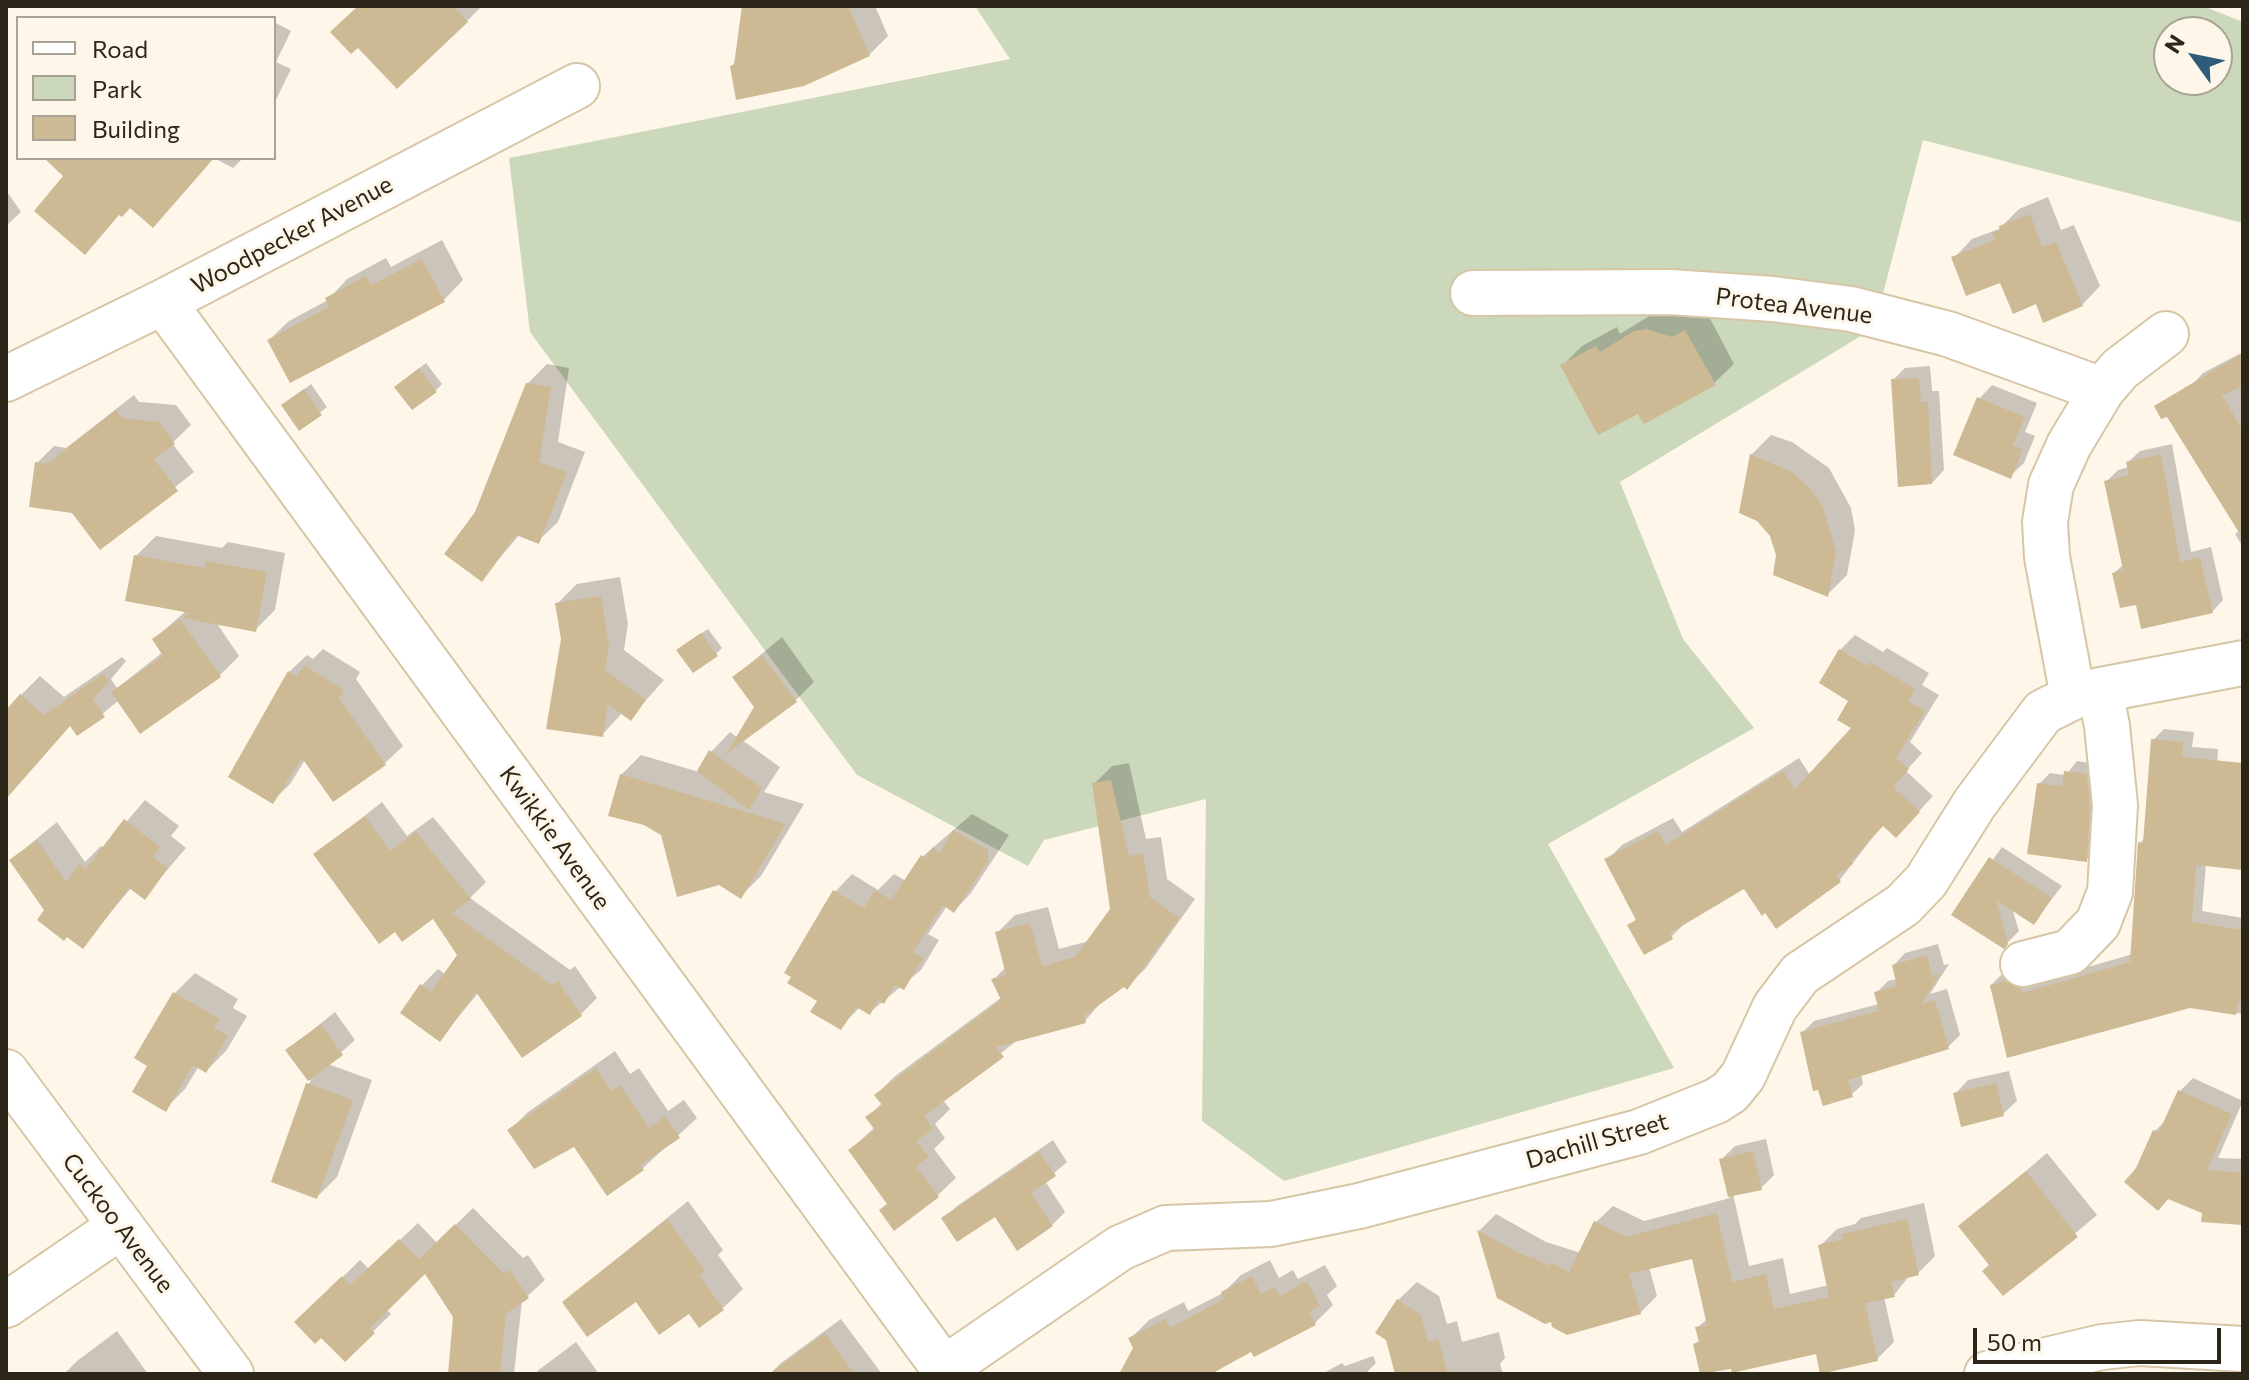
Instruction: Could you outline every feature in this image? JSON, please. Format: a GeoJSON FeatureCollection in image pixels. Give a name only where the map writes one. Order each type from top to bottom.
{"type":"FeatureCollection","features":[{"type":"Feature","properties":{"kind":"street","name":"Woodpecker Avenue"},"geometry":{"type":"LineString","coordinates":[[6,379],[163,302],[577,86]]}},
{"type":"Feature","properties":{"kind":"street","name":"Protea Avenue"},"geometry":{"type":"LineString","coordinates":[[1473,293],[1670,292],[1773,299],[1851,309],[1948,334],[2102,390]]}},
{"type":"Feature","properties":{"kind":"street","name":"Kwikkie Avenue"},"geometry":{"type":"LineString","coordinates":[[163,302],[946,1372]]}},
{"type":"Feature","properties":{"kind":"street"},"geometry":{"type":"LineString","coordinates":[[2023,964],[2070,952],[2098,923],[2110,892],[2115,805],[2047,557],[2045,522],[2051,485],[2069,445],[2102,390],[2120,369],[2166,334]]}},
{"type":"Feature","properties":{"kind":"street","name":"Dachill Street"},"geometry":{"type":"LineString","coordinates":[[946,1372],[1120,1248],[1166,1228],[1271,1224],[1359,1206],[1639,1132],[1716,1101],[1730,1092],[1743,1076],[1775,1007],[1800,974],[1903,905],[1926,881],[2020,740],[2043,712],[2086,694],[2243,663]]}},
{"type":"Feature","properties":{"kind":"street","name":"Cuckoo Avenue"},"geometry":{"type":"LineString","coordinates":[[6,1072],[231,1374]]}},
{"type":"Feature","properties":{"kind":"street"},"geometry":{"type":"LineString","coordinates":[[6,1305],[121,1226]]}},
{"type":"Feature","properties":{"kind":"street"},"geometry":{"type":"LineString","coordinates":[[1987,1374],[2102,1347],[2140,1343],[2243,1349]]}},
{"type":"Feature","properties":{"kind":"green space"},"geometry":{"type":"Polygon","coordinates":[[[975,6],[2203,6],[2228,16],[2153,16],[2153,96],[2233,96],[2233,18],[2243,22],[2243,223],[1923,140],[1874,328],[1620,482],[1683,639],[1754,728],[1548,844],[1674,1068],[1284,1181],[1202,1121],[1206,799],[1044,840],[1028,866],[857,775],[530,332],[509,158],[1010,59],[975,6]]]}},
{"type":"Feature","properties":{"kind":"building"},"geometry":{"type":"Polygon","coordinates":[[[358,6],[453,6],[468,22],[397,89],[358,48],[351,54],[330,32],[358,6]]]}},
{"type":"Feature","properties":{"kind":"building"},"geometry":{"type":"Polygon","coordinates":[[[742,6],[848,6],[870,56],[804,86],[736,100],[730,66],[734,65],[742,6]]]}},
{"type":"Feature","properties":{"kind":"building"},"geometry":{"type":"Polygon","coordinates":[[[46,160],[212,160],[153,228],[130,208],[122,217],[119,215],[85,255],[34,211],[63,176],[46,160]]]}},
{"type":"Feature","properties":{"kind":"building"},"geometry":{"type":"Polygon","coordinates":[[[2030,214],[2042,247],[2056,242],[2083,306],[2043,323],[2036,304],[2013,314],[2000,283],[1966,296],[1951,257],[1995,240],[1992,233],[2000,230],[1999,226],[2030,214]]]}},
{"type":"Feature","properties":{"kind":"building"},"geometry":{"type":"Polygon","coordinates":[[[422,259],[445,302],[290,383],[267,340],[329,307],[325,298],[366,276],[371,285],[422,259]]]}},
{"type":"Feature","properties":{"kind":"building"},"geometry":{"type":"Polygon","coordinates":[[[1647,329],[1672,337],[1685,330],[1716,385],[1644,424],[1638,414],[1598,435],[1560,365],[1596,346],[1600,352],[1634,331],[1647,329]]]}},
{"type":"Feature","properties":{"kind":"building"},"geometry":{"type":"Polygon","coordinates":[[[2243,353],[2243,386],[2222,395],[2243,431],[2243,539],[2167,417],[2161,419],[2154,406],[2243,353]]]}},
{"type":"Feature","properties":{"kind":"building"},"geometry":{"type":"Polygon","coordinates":[[[419,368],[437,392],[412,410],[394,387],[419,368]]]}},
{"type":"Feature","properties":{"kind":"building"},"geometry":{"type":"Polygon","coordinates":[[[1919,378],[1921,402],[1928,402],[1932,484],[1898,487],[1891,379],[1919,378]]]}},
{"type":"Feature","properties":{"kind":"building"},"geometry":{"type":"Polygon","coordinates":[[[526,383],[551,387],[539,462],[567,472],[539,544],[516,535],[482,582],[444,554],[475,512],[526,383]]]}},
{"type":"Feature","properties":{"kind":"building"},"geometry":{"type":"Polygon","coordinates":[[[304,389],[322,415],[299,431],[281,405],[304,389]]]}},
{"type":"Feature","properties":{"kind":"building"},"geometry":{"type":"Polygon","coordinates":[[[1977,397],[2025,417],[2013,445],[2023,449],[2011,479],[1953,455],[1977,397]]]}},
{"type":"Feature","properties":{"kind":"building"},"geometry":{"type":"Polygon","coordinates":[[[116,410],[122,418],[159,422],[175,444],[154,459],[178,491],[100,550],[72,513],[29,507],[35,462],[47,464],[116,410]]]}},
{"type":"Feature","properties":{"kind":"building"},"geometry":{"type":"Polygon","coordinates":[[[1750,454],[1792,472],[1810,488],[1823,507],[1836,552],[1828,597],[1773,575],[1776,555],[1770,536],[1757,521],[1739,513],[1750,454]]]}},
{"type":"Feature","properties":{"kind":"building"},"geometry":{"type":"Polygon","coordinates":[[[2161,454],[2180,562],[2200,557],[2213,613],[2141,629],[2136,605],[2120,608],[2112,573],[2123,570],[2104,481],[2129,475],[2126,462],[2161,454]]]}},
{"type":"Feature","properties":{"kind":"building"},"geometry":{"type":"Polygon","coordinates":[[[134,555],[205,568],[206,561],[267,572],[256,632],[182,618],[190,613],[125,601],[134,555]]]}},
{"type":"Feature","properties":{"kind":"building"},"geometry":{"type":"Polygon","coordinates":[[[601,596],[609,645],[605,670],[646,700],[631,721],[608,704],[603,737],[546,729],[561,639],[555,603],[601,596]]]}},
{"type":"Feature","properties":{"kind":"building"},"geometry":{"type":"Polygon","coordinates":[[[180,619],[221,677],[140,734],[111,692],[163,656],[152,639],[180,619]]]}},
{"type":"Feature","properties":{"kind":"building"},"geometry":{"type":"Polygon","coordinates":[[[701,633],[718,656],[693,673],[676,650],[701,633]]]}},
{"type":"Feature","properties":{"kind":"building"},"geometry":{"type":"Polygon","coordinates":[[[1839,649],[1868,666],[1870,662],[1915,689],[1908,701],[1925,711],[1896,758],[1909,769],[1893,787],[1920,812],[1896,838],[1883,826],[1851,861],[1853,864],[1836,875],[1841,882],[1776,929],[1765,913],[1762,916],[1744,889],[1670,933],[1673,939],[1644,955],[1627,925],[1636,920],[1604,859],[1658,831],[1666,845],[1783,771],[1795,789],[1851,728],[1837,720],[1848,701],[1819,683],[1839,649]]]}},
{"type":"Feature","properties":{"kind":"building"},"geometry":{"type":"Polygon","coordinates":[[[762,655],[797,702],[726,754],[754,707],[732,677],[762,655]]]}},
{"type":"Feature","properties":{"kind":"building"},"geometry":{"type":"Polygon","coordinates":[[[304,665],[344,690],[339,698],[386,765],[333,802],[302,758],[273,804],[228,777],[288,671],[297,677],[304,665]]]}},
{"type":"Feature","properties":{"kind":"building"},"geometry":{"type":"Polygon","coordinates":[[[103,674],[109,681],[93,699],[105,717],[77,736],[70,726],[6,799],[6,710],[20,694],[44,715],[103,674]]]}},
{"type":"Feature","properties":{"kind":"building"},"geometry":{"type":"Polygon","coordinates":[[[2151,739],[2183,742],[2182,757],[2243,763],[2243,870],[2196,865],[2192,922],[2243,930],[2243,1002],[2238,1002],[2236,1015],[2190,1008],[2007,1058],[1990,985],[2005,981],[2020,988],[2022,993],[2130,962],[2138,842],[2143,843],[2151,739]]]}},
{"type":"Feature","properties":{"kind":"building"},"geometry":{"type":"Polygon","coordinates":[[[709,750],[762,788],[749,810],[697,771],[709,750]]]}},
{"type":"Feature","properties":{"kind":"building"},"geometry":{"type":"Polygon","coordinates":[[[2064,771],[2087,774],[2090,806],[2087,862],[2027,854],[2037,783],[2062,786],[2064,771]]]}},
{"type":"Feature","properties":{"kind":"building"},"geometry":{"type":"Polygon","coordinates":[[[620,774],[786,824],[741,899],[719,885],[677,897],[661,835],[644,825],[608,816],[620,774]]]}},
{"type":"Feature","properties":{"kind":"building"},"geometry":{"type":"Polygon","coordinates":[[[1111,780],[1129,856],[1143,853],[1150,897],[1179,918],[1127,990],[1124,987],[1084,1016],[1086,1023],[996,1047],[1004,1057],[924,1116],[933,1129],[916,1141],[929,1157],[916,1166],[939,1197],[894,1231],[879,1210],[887,1204],[848,1150],[875,1130],[865,1117],[882,1105],[874,1095],[1001,1000],[991,979],[1006,975],[995,932],[1030,923],[1042,966],[1075,957],[1110,909],[1092,783],[1111,780]]]}},
{"type":"Feature","properties":{"kind":"building"},"geometry":{"type":"Polygon","coordinates":[[[365,816],[390,851],[416,832],[471,899],[452,913],[552,985],[558,981],[582,1016],[522,1058],[476,992],[440,1042],[400,1013],[420,984],[431,992],[457,955],[433,919],[402,942],[395,932],[379,944],[313,854],[365,816]]]}},
{"type":"Feature","properties":{"kind":"building"},"geometry":{"type":"Polygon","coordinates":[[[124,819],[160,847],[153,857],[168,868],[145,900],[129,888],[83,949],[67,937],[64,941],[37,920],[44,910],[9,860],[37,840],[66,882],[79,864],[86,869],[124,819]]]}},
{"type":"Feature","properties":{"kind":"building"},"geometry":{"type":"Polygon","coordinates":[[[953,830],[988,850],[988,861],[954,913],[943,905],[913,952],[923,958],[904,990],[895,985],[884,1004],[878,1000],[870,1015],[856,1007],[841,1030],[810,1012],[817,1001],[787,983],[791,977],[784,973],[833,890],[864,908],[875,890],[891,900],[921,855],[926,858],[933,847],[940,853],[953,830]]]}},
{"type":"Feature","properties":{"kind":"building"},"geometry":{"type":"Polygon","coordinates":[[[1989,857],[2052,898],[2034,925],[1996,900],[2008,944],[2004,949],[1951,915],[1989,857]]]}},
{"type":"Feature","properties":{"kind":"building"},"geometry":{"type":"Polygon","coordinates":[[[1927,955],[1932,976],[1941,973],[1921,1004],[1935,1000],[1949,1049],[1848,1080],[1853,1097],[1823,1106],[1818,1090],[1813,1091],[1800,1032],[1879,1011],[1874,992],[1897,986],[1892,965],[1927,955]]]}},
{"type":"Feature","properties":{"kind":"building"},"geometry":{"type":"Polygon","coordinates":[[[173,992],[220,1019],[214,1028],[228,1036],[206,1073],[193,1065],[166,1112],[132,1092],[147,1066],[134,1058],[173,992]]]}},
{"type":"Feature","properties":{"kind":"building"},"geometry":{"type":"Polygon","coordinates":[[[321,1024],[343,1055],[308,1081],[285,1050],[321,1024]]]}},
{"type":"Feature","properties":{"kind":"building"},"geometry":{"type":"Polygon","coordinates":[[[596,1068],[611,1091],[620,1085],[649,1128],[665,1116],[680,1138],[640,1165],[644,1170],[607,1196],[574,1147],[534,1169],[507,1130],[596,1068]]]}},
{"type":"Feature","properties":{"kind":"building"},"geometry":{"type":"Polygon","coordinates":[[[306,1083],[353,1100],[317,1199],[271,1182],[306,1083]]]}},
{"type":"Feature","properties":{"kind":"building"},"geometry":{"type":"Polygon","coordinates":[[[1996,1083],[2004,1116],[1961,1127],[1953,1093],[1996,1083]]]}},
{"type":"Feature","properties":{"kind":"building"},"geometry":{"type":"Polygon","coordinates":[[[2178,1090],[2232,1114],[2207,1170],[2243,1173],[2243,1225],[2201,1222],[2202,1213],[2168,1199],[2158,1211],[2124,1182],[2136,1168],[2153,1130],[2159,1132],[2178,1090]]]}},
{"type":"Feature","properties":{"kind":"building"},"geometry":{"type":"Polygon","coordinates":[[[1753,1151],[1762,1190],[1728,1197],[1719,1159],[1753,1151]]]}},
{"type":"Feature","properties":{"kind":"building"},"geometry":{"type":"Polygon","coordinates":[[[1039,1152],[1056,1176],[1031,1193],[1053,1226],[1017,1251],[995,1217],[957,1242],[941,1218],[1039,1152]]]}},
{"type":"Feature","properties":{"kind":"building"},"geometry":{"type":"Polygon","coordinates":[[[2026,1171],[2078,1237],[2003,1296],[1982,1271],[1989,1265],[1958,1226],[2026,1171]]]}},
{"type":"Feature","properties":{"kind":"building"},"geometry":{"type":"Polygon","coordinates":[[[1717,1213],[1732,1282],[1766,1274],[1774,1309],[1829,1297],[1818,1245],[1843,1239],[1842,1234],[1907,1219],[1919,1275],[1891,1282],[1895,1297],[1865,1303],[1878,1361],[1820,1374],[1816,1354],[1732,1373],[1731,1369],[1700,1374],[1693,1344],[1699,1342],[1695,1327],[1707,1325],[1692,1259],[1629,1274],[1641,1314],[1567,1335],[1552,1327],[1551,1322],[1545,1324],[1497,1298],[1477,1230],[1529,1258],[1549,1266],[1550,1262],[1569,1272],[1594,1221],[1626,1237],[1717,1213]]]}},
{"type":"Feature","properties":{"kind":"building"},"geometry":{"type":"Polygon","coordinates":[[[667,1219],[705,1271],[699,1275],[724,1310],[699,1328],[689,1314],[659,1335],[636,1302],[587,1337],[562,1302],[667,1219]]]}},
{"type":"Feature","properties":{"kind":"building"},"geometry":{"type":"Polygon","coordinates":[[[455,1224],[504,1274],[510,1270],[529,1298],[506,1314],[500,1374],[448,1374],[453,1317],[425,1274],[370,1328],[375,1333],[345,1362],[321,1338],[315,1344],[294,1322],[342,1276],[350,1285],[399,1239],[419,1259],[455,1224]]]}},
{"type":"Feature","properties":{"kind":"building"},"geometry":{"type":"Polygon","coordinates":[[[1252,1276],[1261,1294],[1275,1287],[1280,1296],[1307,1281],[1320,1306],[1309,1312],[1316,1325],[1254,1357],[1251,1352],[1211,1374],[1119,1374],[1133,1348],[1128,1338],[1166,1319],[1170,1328],[1224,1299],[1221,1292],[1252,1276]]]}},
{"type":"Feature","properties":{"kind":"building"},"geometry":{"type":"Polygon","coordinates":[[[1397,1299],[1421,1315],[1428,1342],[1438,1339],[1448,1374],[1395,1374],[1386,1340],[1375,1333],[1397,1299]]]}},
{"type":"Feature","properties":{"kind":"building"},"geometry":{"type":"Polygon","coordinates":[[[825,1333],[854,1374],[769,1374],[825,1333]]]}}]}
